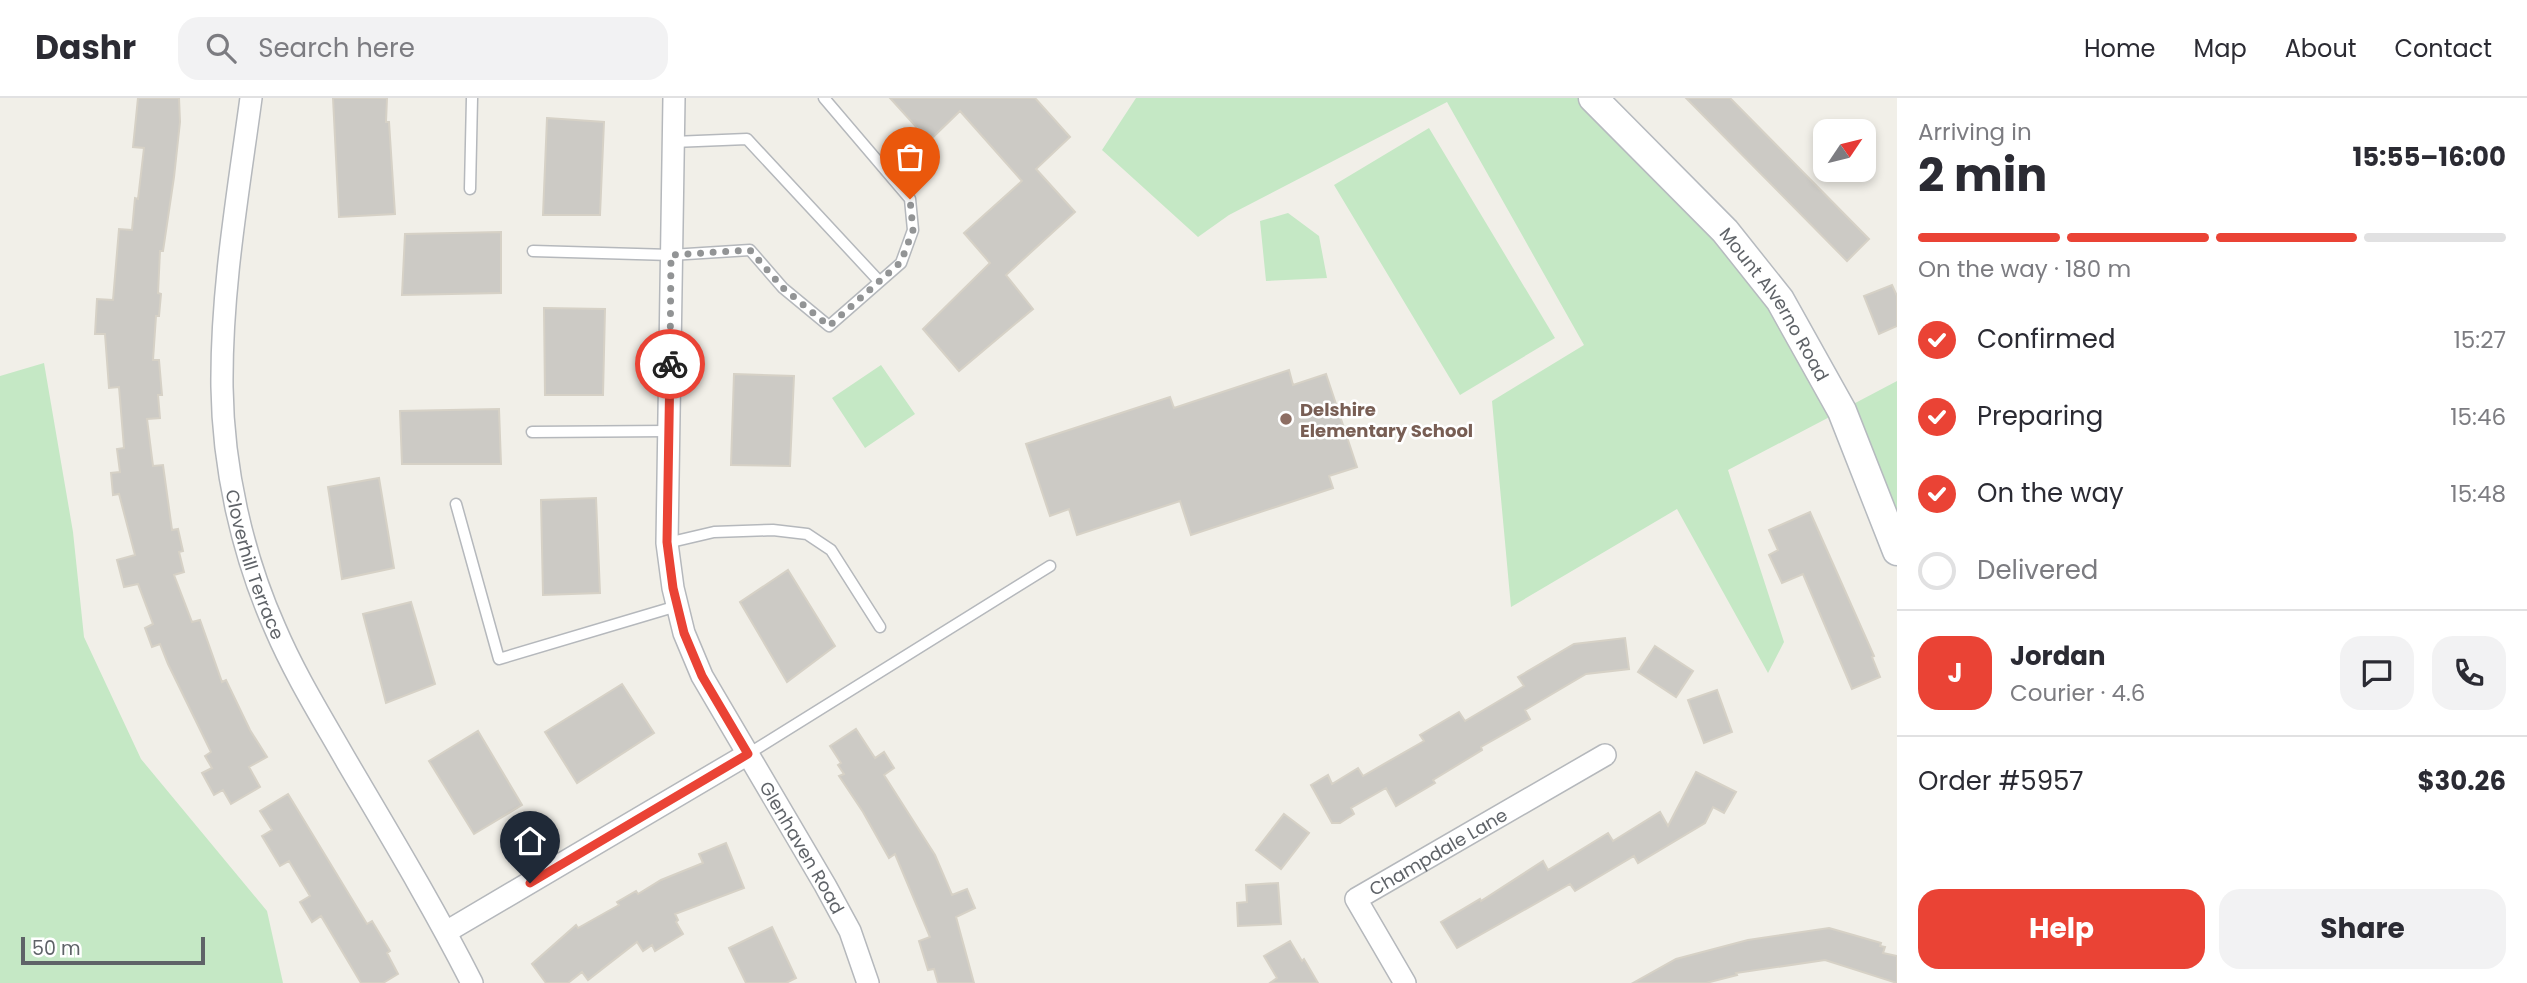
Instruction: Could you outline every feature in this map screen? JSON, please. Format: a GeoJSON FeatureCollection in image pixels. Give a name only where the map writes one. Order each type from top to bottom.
{"type":"FeatureCollection","features":[{"type":"Feature","properties":{"kind":"street","name":"Cloverhill Terrace"},"geometry":{"type":"LineString","coordinates":[[251,98],[223,319],[222,389],[226,447],[236,504],[250,560],[274,626],[299,678],[446,932],[472,983]]}},
{"type":"Feature","properties":{"kind":"street","name":"Glenhaven Road"},"geometry":{"type":"LineString","coordinates":[[674,98],[667,542],[673,588],[684,633],[702,676],[850,931],[868,983]]}},
{"type":"Feature","properties":{"kind":"street","name":"Mount Alverno Road"},"geometry":{"type":"LineString","coordinates":[[1593,98],[1724,231],[1780,300],[1842,411],[1897,551]]}},
{"type":"Feature","properties":{"kind":"street"},"geometry":{"type":"LineString","coordinates":[[446,932],[748,754]]}},
{"type":"Feature","properties":{"kind":"street","name":"Champdale Lane"},"geometry":{"type":"LineString","coordinates":[[1405,983],[1356,900],[1605,755]]}},
{"type":"Feature","properties":{"kind":"lane"},"geometry":{"type":"LineString","coordinates":[[470,189],[472,98]]}},
{"type":"Feature","properties":{"kind":"lane"},"geometry":{"type":"LineString","coordinates":[[533,251],[671,255],[750,250],[783,288],[829,326],[901,262],[913,230],[910,199],[824,98]]}},
{"type":"Feature","properties":{"kind":"lane"},"geometry":{"type":"LineString","coordinates":[[673,142],[747,139],[879,281]]}},
{"type":"Feature","properties":{"kind":"lane"},"geometry":{"type":"LineString","coordinates":[[532,432],[669,431]]}},
{"type":"Feature","properties":{"kind":"lane"},"geometry":{"type":"LineString","coordinates":[[456,504],[499,659],[677,606]]}},
{"type":"Feature","properties":{"kind":"lane"},"geometry":{"type":"LineString","coordinates":[[667,542],[715,532],[772,530],[807,534],[831,550],[880,626]]}},
{"type":"Feature","properties":{"kind":"lane"},"geometry":{"type":"LineString","coordinates":[[748,754],[1050,566]]}},
{"type":"Feature","properties":{"kind":"green space"},"geometry":{"type":"Polygon","coordinates":[[[1136,98],[1593,98],[1725,231],[1842,410],[1897,381],[1897,551],[1841,411],[1728,470],[1784,642],[1768,673],[1677,509],[1511,607],[1492,401],[1584,345],[1447,102],[1229,215],[1198,237],[1102,150],[1136,98]]]}},
{"type":"Feature","properties":{"kind":"green space"},"geometry":{"type":"Polygon","coordinates":[[[1429,128],[1555,338],[1460,395],[1334,185],[1429,128]]]}},
{"type":"Feature","properties":{"kind":"green space"},"geometry":{"type":"Polygon","coordinates":[[[1288,213],[1319,236],[1327,278],[1266,281],[1260,221],[1288,213]]]}},
{"type":"Feature","properties":{"kind":"green space"},"geometry":{"type":"Polygon","coordinates":[[[44,363],[73,532],[84,637],[141,759],[267,911],[283,983],[0,983],[0,376],[44,363]]]}},
{"type":"Feature","properties":{"kind":"green space"},"geometry":{"type":"Polygon","coordinates":[[[881,365],[915,414],[865,448],[832,398],[881,365]]]}},
{"type":"Feature","properties":{"kind":"building"},"geometry":{"type":"Polygon","coordinates":[[[138,98],[179,98],[180,122],[174,177],[163,251],[160,251],[158,293],[161,294],[159,316],[156,316],[153,360],[159,360],[162,395],[158,395],[160,418],[147,419],[153,466],[163,465],[172,530],[178,529],[183,551],[179,552],[184,572],[174,575],[192,622],[200,620],[222,682],[226,680],[250,730],[267,757],[249,767],[260,787],[231,804],[223,790],[214,795],[202,773],[212,768],[205,756],[211,752],[160,644],[152,647],[145,628],[153,624],[138,584],[124,587],[117,560],[135,555],[119,494],[113,495],[111,473],[120,472],[117,449],[124,448],[119,387],[109,388],[105,334],[95,334],[97,299],[113,300],[119,229],[132,230],[135,198],[138,199],[144,148],[133,147],[138,98]]]}},
{"type":"Feature","properties":{"kind":"building"},"geometry":{"type":"Polygon","coordinates":[[[333,98],[387,98],[386,122],[389,122],[395,214],[339,217],[333,98]]]}},
{"type":"Feature","properties":{"kind":"building"},"geometry":{"type":"Polygon","coordinates":[[[890,98],[1035,98],[1070,137],[1036,169],[1075,212],[1006,275],[1033,309],[959,371],[923,329],[990,263],[964,233],[1022,181],[960,111],[929,141],[890,98]]]}},
{"type":"Feature","properties":{"kind":"building"},"geometry":{"type":"Polygon","coordinates":[[[1686,98],[1730,98],[1869,239],[1847,261],[1686,98]]]}},
{"type":"Feature","properties":{"kind":"building"},"geometry":{"type":"Polygon","coordinates":[[[547,118],[604,122],[600,215],[543,215],[547,118]]]}},
{"type":"Feature","properties":{"kind":"building"},"geometry":{"type":"Polygon","coordinates":[[[501,232],[501,293],[402,295],[405,234],[501,232]]]}},
{"type":"Feature","properties":{"kind":"building"},"geometry":{"type":"Polygon","coordinates":[[[1892,285],[1897,296],[1897,326],[1879,334],[1864,296],[1892,285]]]}},
{"type":"Feature","properties":{"kind":"building"},"geometry":{"type":"Polygon","coordinates":[[[544,308],[605,309],[603,395],[545,395],[544,308]]]}},
{"type":"Feature","properties":{"kind":"building"},"geometry":{"type":"Polygon","coordinates":[[[1289,370],[1293,385],[1326,374],[1357,467],[1329,476],[1333,488],[1191,535],[1180,501],[1077,535],[1069,509],[1050,516],[1026,444],[1170,397],[1174,408],[1289,370]]]}},
{"type":"Feature","properties":{"kind":"building"},"geometry":{"type":"Polygon","coordinates":[[[734,374],[794,376],[790,466],[731,465],[734,374]]]}},
{"type":"Feature","properties":{"kind":"building"},"geometry":{"type":"Polygon","coordinates":[[[499,409],[501,464],[402,464],[400,411],[499,409]]]}},
{"type":"Feature","properties":{"kind":"building"},"geometry":{"type":"Polygon","coordinates":[[[379,478],[394,568],[342,579],[328,487],[379,478]]]}},
{"type":"Feature","properties":{"kind":"building"},"geometry":{"type":"Polygon","coordinates":[[[596,498],[600,593],[543,595],[541,500],[596,498]]]}},
{"type":"Feature","properties":{"kind":"building"},"geometry":{"type":"Polygon","coordinates":[[[1810,512],[1874,656],[1872,657],[1880,677],[1852,689],[1803,574],[1782,583],[1769,555],[1778,550],[1769,530],[1810,512]]]}},
{"type":"Feature","properties":{"kind":"building"},"geometry":{"type":"Polygon","coordinates":[[[788,570],[835,646],[787,682],[740,602],[788,570]]]}},
{"type":"Feature","properties":{"kind":"building"},"geometry":{"type":"Polygon","coordinates":[[[411,602],[435,684],[386,703],[363,614],[411,602]]]}},
{"type":"Feature","properties":{"kind":"building"},"geometry":{"type":"Polygon","coordinates":[[[1625,638],[1629,669],[1586,674],[1525,710],[1530,719],[1481,747],[1482,750],[1433,780],[1435,783],[1396,806],[1386,788],[1351,808],[1354,814],[1340,823],[1332,823],[1311,785],[1328,775],[1332,784],[1358,768],[1363,776],[1424,741],[1420,735],[1459,712],[1465,721],[1524,686],[1518,677],[1574,644],[1625,638]]]}},
{"type":"Feature","properties":{"kind":"building"},"geometry":{"type":"Polygon","coordinates":[[[1655,646],[1693,671],[1676,697],[1638,672],[1655,646]]]}},
{"type":"Feature","properties":{"kind":"building"},"geometry":{"type":"Polygon","coordinates":[[[622,684],[654,733],[577,783],[545,732],[622,684]]]}},
{"type":"Feature","properties":{"kind":"building"},"geometry":{"type":"Polygon","coordinates":[[[1717,690],[1732,732],[1704,743],[1688,700],[1717,690]]]}},
{"type":"Feature","properties":{"kind":"building"},"geometry":{"type":"Polygon","coordinates":[[[856,729],[875,758],[884,752],[894,768],[884,775],[935,855],[952,895],[967,889],[975,908],[956,917],[974,983],[938,983],[934,969],[928,970],[919,941],[930,937],[895,854],[889,858],[839,776],[844,774],[838,765],[841,763],[830,746],[856,729]]]}},
{"type":"Feature","properties":{"kind":"building"},"geometry":{"type":"Polygon","coordinates":[[[478,731],[522,805],[474,834],[429,761],[478,731]]]}},
{"type":"Feature","properties":{"kind":"building"},"geometry":{"type":"Polygon","coordinates":[[[1696,772],[1736,792],[1724,813],[1713,807],[1705,823],[1638,863],[1634,856],[1575,891],[1570,884],[1457,948],[1441,922],[1480,899],[1481,901],[1543,861],[1548,870],[1608,833],[1613,841],[1660,812],[1668,826],[1696,772]]]}},
{"type":"Feature","properties":{"kind":"building"},"geometry":{"type":"Polygon","coordinates":[[[288,794],[367,924],[372,921],[390,951],[387,953],[398,974],[383,983],[361,983],[321,916],[312,922],[300,902],[310,896],[289,861],[280,866],[262,836],[272,830],[260,811],[288,794]]]}},
{"type":"Feature","properties":{"kind":"building"},"geometry":{"type":"Polygon","coordinates":[[[1284,814],[1309,833],[1281,869],[1256,850],[1284,814]]]}},
{"type":"Feature","properties":{"kind":"building"},"geometry":{"type":"Polygon","coordinates":[[[726,843],[744,888],[675,914],[683,934],[655,951],[652,945],[643,951],[637,942],[588,980],[582,972],[568,983],[546,983],[532,964],[576,925],[578,928],[619,905],[617,902],[636,891],[638,894],[661,880],[703,863],[699,854],[726,843]]]}},
{"type":"Feature","properties":{"kind":"building"},"geometry":{"type":"Polygon","coordinates":[[[1278,883],[1281,924],[1238,926],[1237,903],[1247,902],[1246,885],[1278,883]]]}},
{"type":"Feature","properties":{"kind":"building"},"geometry":{"type":"Polygon","coordinates":[[[772,927],[796,978],[786,983],[746,983],[729,948],[772,927]]]}},
{"type":"Feature","properties":{"kind":"building"},"geometry":{"type":"Polygon","coordinates":[[[1829,928],[1881,943],[1880,946],[1885,947],[1883,953],[1897,956],[1897,983],[1825,960],[1736,973],[1737,975],[1706,983],[1633,983],[1676,959],[1748,940],[1829,928]]]}},
{"type":"Feature","properties":{"kind":"building"},"geometry":{"type":"Polygon","coordinates":[[[1290,941],[1318,983],[1270,983],[1277,978],[1264,956],[1290,941]]]}},
{"type":"Feature","properties":{"kind":"way so far"},"geometry":{"type":"LineString","coordinates":[[670,364],[671,255],[750,250],[783,288],[829,326],[901,262],[913,230],[910,199]]}},
{"type":"Feature","properties":{"kind":"place","name":"Delshire Elementary School"},"geometry":{"type":"Point","coordinates":[1286,419]}},
{"type":"Feature","properties":{"kind":"route"},"geometry":{"type":"LineString","coordinates":[[530,883],[748,754],[702,676],[684,633],[673,588],[667,542],[670,364]]}}]}
